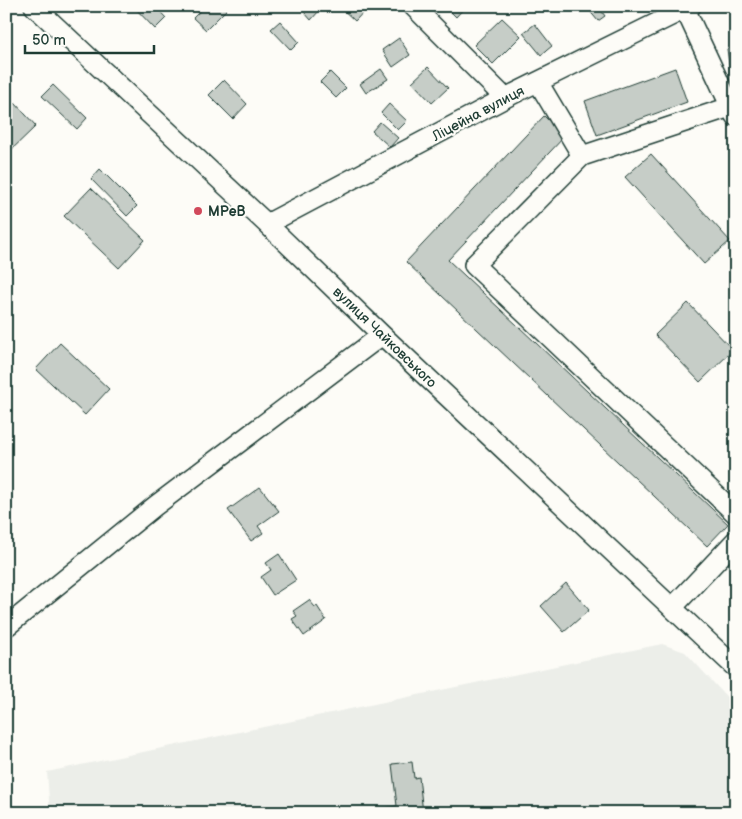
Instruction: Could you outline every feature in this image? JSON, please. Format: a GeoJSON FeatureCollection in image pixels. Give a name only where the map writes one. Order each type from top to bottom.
{"type":"FeatureCollection","features":[{"type":"Feature","properties":{"kind":"street","name":"вулиця Чайковського"},"geometry":{"type":"LineString","coordinates":[[34,6],[736,668]]}},
{"type":"Feature","properties":{"kind":"street"},"geometry":{"type":"LineString","coordinates":[[413,6],[504,98]]}},
{"type":"Feature","properties":{"kind":"street","name":"Ліцейна вулиця"},"geometry":{"type":"LineString","coordinates":[[267,224],[504,98],[688,8]]}},
{"type":"Feature","properties":{"kind":"street"},"geometry":{"type":"LineString","coordinates":[[688,8],[734,109],[582,156],[474,265],[736,514]]}},
{"type":"Feature","properties":{"kind":"street"},"geometry":{"type":"LineString","coordinates":[[538,82],[582,156]]}},
{"type":"Feature","properties":{"kind":"street"},"geometry":{"type":"LineString","coordinates":[[6,627],[155,506],[382,335]]}},
{"type":"Feature","properties":{"kind":"street"},"geometry":{"type":"LineString","coordinates":[[672,608],[736,540]]}},
{"type":"Feature","properties":{"kind":"shaded area"},"geometry":{"type":"Polygon","coordinates":[[[662,644],[685,652],[736,707],[736,813],[50,813],[47,772],[662,644]]]}},
{"type":"Feature","properties":{"kind":"building"},"geometry":{"type":"Polygon","coordinates":[[[133,6],[155,6],[166,18],[155,29],[133,6]]]}},
{"type":"Feature","properties":{"kind":"building"},"geometry":{"type":"Polygon","coordinates":[[[205,6],[222,6],[226,10],[206,30],[193,18],[205,6]]]}},
{"type":"Feature","properties":{"kind":"building"},"geometry":{"type":"Polygon","coordinates":[[[299,6],[314,6],[319,11],[311,20],[299,6]]]}},
{"type":"Feature","properties":{"kind":"building"},"geometry":{"type":"Polygon","coordinates":[[[339,6],[369,6],[355,21],[339,6]]]}},
{"type":"Feature","properties":{"kind":"building"},"geometry":{"type":"Polygon","coordinates":[[[445,6],[466,6],[456,17],[445,6]]]}},
{"type":"Feature","properties":{"kind":"building"},"geometry":{"type":"Polygon","coordinates":[[[592,6],[598,6],[605,16],[598,21],[588,9],[592,6]]]}},
{"type":"Feature","properties":{"kind":"building"},"geometry":{"type":"Polygon","coordinates":[[[502,18],[521,36],[493,64],[474,45],[502,18]]]}},
{"type":"Feature","properties":{"kind":"building"},"geometry":{"type":"Polygon","coordinates":[[[280,21],[299,42],[291,50],[271,29],[280,21]]]}},
{"type":"Feature","properties":{"kind":"building"},"geometry":{"type":"Polygon","coordinates":[[[535,24],[552,46],[541,55],[523,33],[535,24]]]}},
{"type":"Feature","properties":{"kind":"building"},"geometry":{"type":"Polygon","coordinates":[[[399,38],[410,55],[393,67],[382,50],[399,38]]]}},
{"type":"Feature","properties":{"kind":"building"},"geometry":{"type":"Polygon","coordinates":[[[736,48],[736,87],[732,87],[727,49],[736,48]]]}},
{"type":"Feature","properties":{"kind":"building"},"geometry":{"type":"Polygon","coordinates":[[[428,67],[448,88],[432,103],[412,82],[428,67]]]}},
{"type":"Feature","properties":{"kind":"building"},"geometry":{"type":"Polygon","coordinates":[[[675,68],[687,102],[597,135],[585,101],[675,68]]]}},
{"type":"Feature","properties":{"kind":"building"},"geometry":{"type":"Polygon","coordinates":[[[381,69],[388,79],[366,93],[360,84],[381,69]]]}},
{"type":"Feature","properties":{"kind":"building"},"geometry":{"type":"Polygon","coordinates":[[[330,72],[346,88],[336,98],[320,82],[330,72]]]}},
{"type":"Feature","properties":{"kind":"building"},"geometry":{"type":"Polygon","coordinates":[[[224,80],[247,104],[233,119],[209,95],[224,80]]]}},
{"type":"Feature","properties":{"kind":"building"},"geometry":{"type":"Polygon","coordinates":[[[53,85],[87,118],[77,129],[42,96],[53,85]]]}},
{"type":"Feature","properties":{"kind":"building"},"geometry":{"type":"Polygon","coordinates":[[[15,103],[36,126],[6,155],[6,112],[15,103]]]}},
{"type":"Feature","properties":{"kind":"building"},"geometry":{"type":"Polygon","coordinates":[[[389,104],[407,121],[398,130],[381,113],[389,104]]]}},
{"type":"Feature","properties":{"kind":"building"},"geometry":{"type":"Polygon","coordinates":[[[544,116],[565,136],[448,260],[728,524],[707,546],[406,262],[544,116]]]}},
{"type":"Feature","properties":{"kind":"building"},"geometry":{"type":"Polygon","coordinates":[[[380,122],[398,138],[390,147],[372,131],[380,122]]]}},
{"type":"Feature","properties":{"kind":"building"},"geometry":{"type":"Polygon","coordinates":[[[651,154],[730,241],[704,264],[625,177],[651,154]]]}},
{"type":"Feature","properties":{"kind":"building"},"geometry":{"type":"Polygon","coordinates":[[[100,169],[137,206],[127,216],[91,179],[100,169]]]}},
{"type":"Feature","properties":{"kind":"building"},"geometry":{"type":"Polygon","coordinates":[[[91,188],[145,240],[119,268],[64,216],[91,188]]]}},
{"type":"Feature","properties":{"kind":"building"},"geometry":{"type":"Polygon","coordinates":[[[688,303],[733,350],[700,382],[655,335],[688,303]]]}},
{"type":"Feature","properties":{"kind":"building"},"geometry":{"type":"Polygon","coordinates":[[[60,343],[109,389],[85,415],[36,369],[60,343]]]}},
{"type":"Feature","properties":{"kind":"building"},"geometry":{"type":"Polygon","coordinates":[[[260,487],[279,511],[258,526],[263,533],[251,541],[228,510],[260,487]]]}},
{"type":"Feature","properties":{"kind":"building"},"geometry":{"type":"Polygon","coordinates":[[[279,554],[296,580],[273,595],[261,577],[271,570],[266,563],[279,554]]]}},
{"type":"Feature","properties":{"kind":"building"},"geometry":{"type":"Polygon","coordinates":[[[566,583],[589,610],[564,632],[541,606],[566,583]]]}},
{"type":"Feature","properties":{"kind":"building"},"geometry":{"type":"Polygon","coordinates":[[[309,600],[315,607],[317,606],[326,620],[304,636],[292,619],[297,616],[293,611],[309,600]]]}},
{"type":"Feature","properties":{"kind":"building"},"geometry":{"type":"Polygon","coordinates":[[[412,762],[414,778],[419,777],[423,813],[348,813],[397,806],[392,764],[412,762]]]}},
{"type":"Feature","properties":{"kind":"building"},"geometry":{"type":"Polygon","coordinates":[[[736,809],[736,813],[701,813],[736,809]]]}},
{"type":"Feature","properties":{"kind":"place","name":"МРеВ"},"geometry":{"type":"Point","coordinates":[198,211]}}]}
